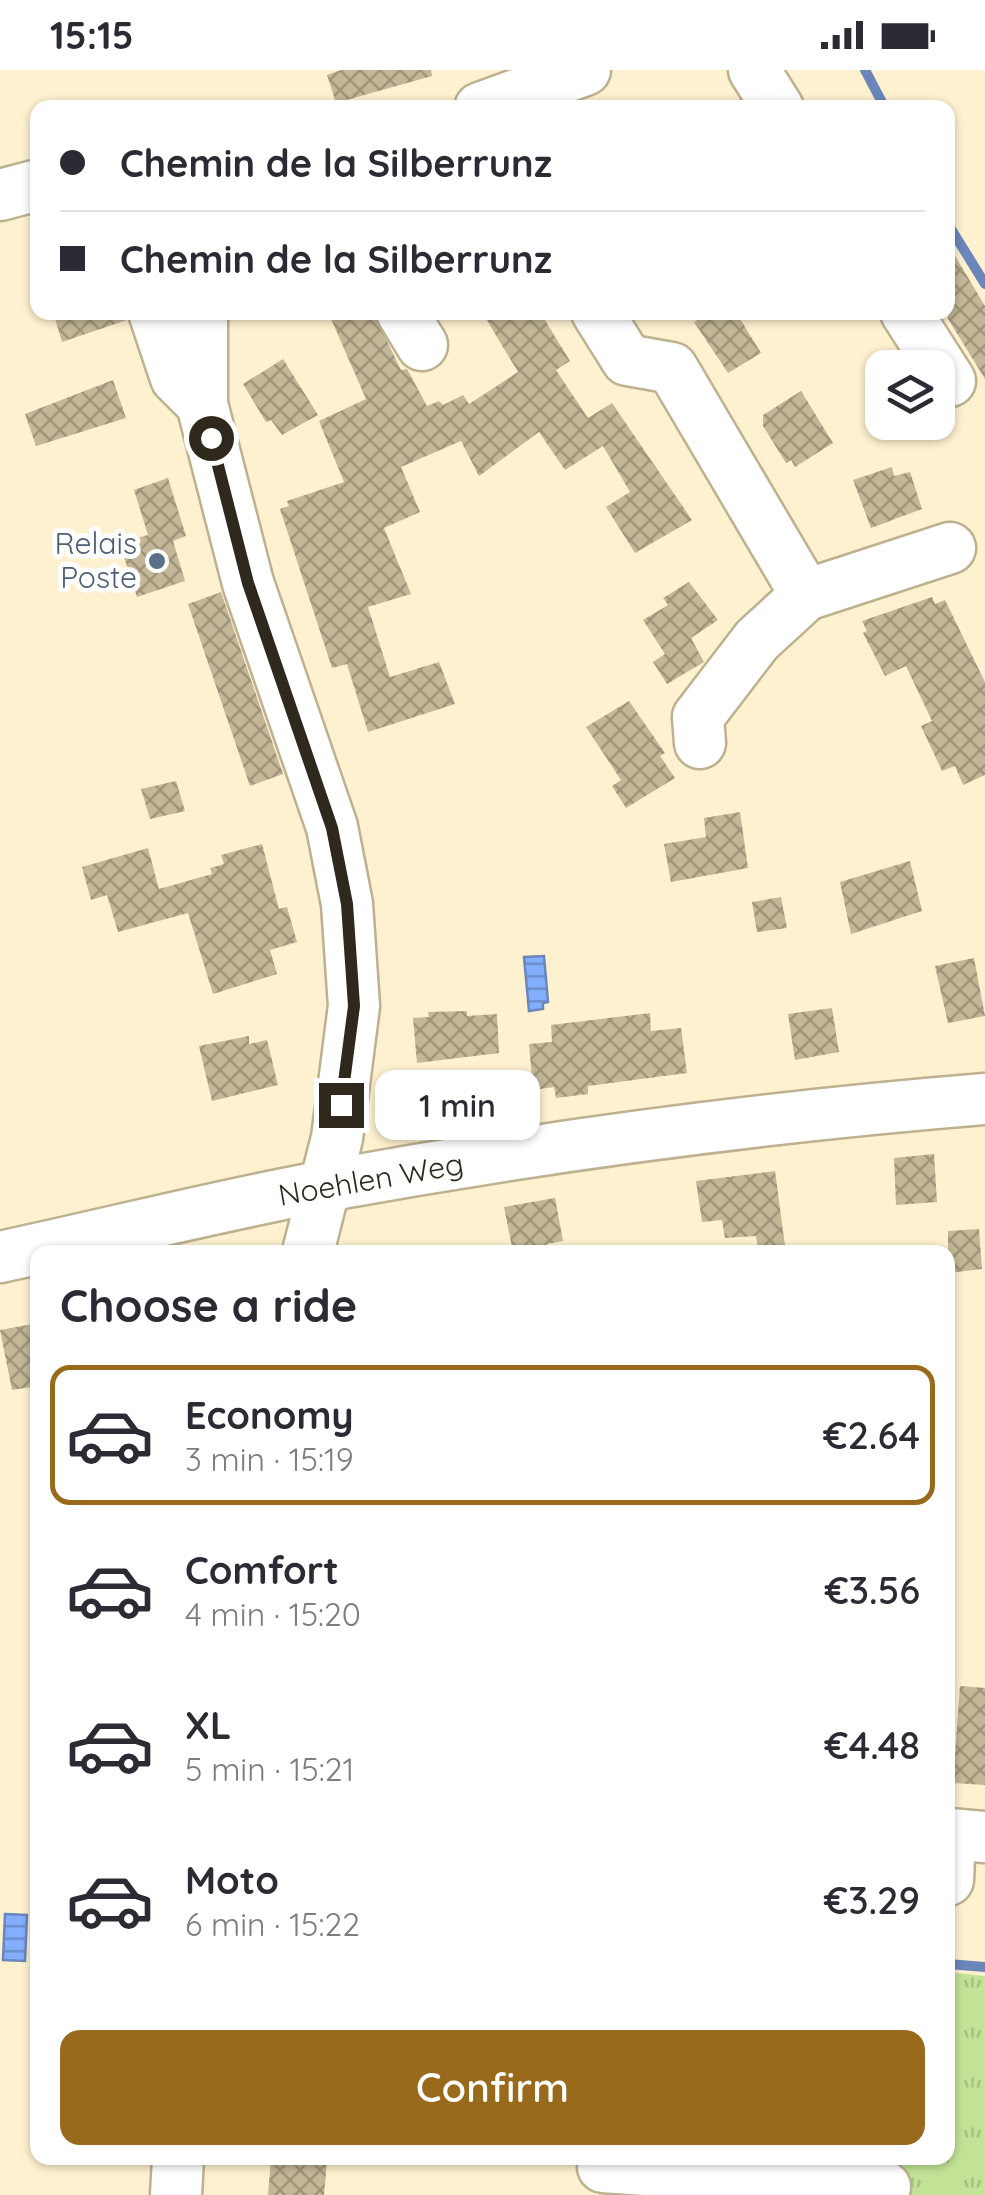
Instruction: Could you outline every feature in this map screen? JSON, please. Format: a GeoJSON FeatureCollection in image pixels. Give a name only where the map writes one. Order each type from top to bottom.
{"type":"FeatureCollection","features":[{"type":"Feature","properties":{"kind":"street"},"geometry":{"type":"LineString","coordinates":[[502,100],[585,70]]}},
{"type":"Feature","properties":{"kind":"street"},"geometry":{"type":"LineString","coordinates":[[754,70],[773,100]]}},
{"type":"Feature","properties":{"kind":"street"},"geometry":{"type":"LineString","coordinates":[[0,195],[30,188]]}},
{"type":"Feature","properties":{"kind":"street"},"geometry":{"type":"LineString","coordinates":[[180,320],[176,378],[202,404],[248,583],[332,828],[347,904],[354,1006],[337,1138],[310,1245]]}},
{"type":"Feature","properties":{"kind":"street"},"geometry":{"type":"LineString","coordinates":[[602,320],[627,360],[672,368],[806,595]]}},
{"type":"Feature","properties":{"kind":"street"},"geometry":{"type":"LineString","coordinates":[[911,320],[930,350]]}},
{"type":"Feature","properties":{"kind":"street"},"geometry":{"type":"LineString","coordinates":[[700,743],[698,716],[757,640],[806,595],[950,548]]}},
{"type":"Feature","properties":{"kind":"street","name":"Noehlen Weg"},"geometry":{"type":"LineString","coordinates":[[55,1245],[324,1186],[790,1116],[985,1099]]}},
{"type":"Feature","properties":{"kind":"street","name":"Noehlen Weg"},"geometry":{"type":"LineString","coordinates":[[0,1257],[30,1250]]}},
{"type":"Feature","properties":{"kind":"street"},"geometry":{"type":"LineString","coordinates":[[176,2195],[178,2165]]}},
{"type":"Feature","properties":{"kind":"street"},"geometry":{"type":"LineString","coordinates":[[603,2165],[885,2187]]}},
{"type":"Feature","properties":{"kind":"green space"},"geometry":{"type":"Polygon","coordinates":[[[955,1973],[985,1976],[985,2195],[883,2195],[893,2165],[955,2165],[955,1973]]]}},
{"type":"Feature","properties":{"kind":"water"},"geometry":{"type":"Polygon","coordinates":[[[544,956],[548,1002],[543,1003],[543,1009],[529,1011],[524,957],[544,956]]]}},
{"type":"Feature","properties":{"kind":"water"},"geometry":{"type":"Polygon","coordinates":[[[5,1914],[27,1915],[25,1961],[3,1960],[5,1914]]]}},
{"type":"Feature","properties":{"kind":"building"},"geometry":{"type":"Polygon","coordinates":[[[341,70],[431,70],[432,76],[335,100],[327,75],[341,70]]]}},
{"type":"Feature","properties":{"kind":"building"},"geometry":{"type":"Polygon","coordinates":[[[955,256],[985,306],[985,379],[949,320],[955,320],[955,256]]]}},
{"type":"Feature","properties":{"kind":"building"},"geometry":{"type":"Polygon","coordinates":[[[55,320],[127,320],[62,342],[55,320]]]}},
{"type":"Feature","properties":{"kind":"building"},"geometry":{"type":"Polygon","coordinates":[[[331,320],[377,320],[401,370],[407,369],[427,406],[439,401],[443,405],[463,395],[469,404],[518,372],[487,320],[545,320],[570,361],[556,370],[588,418],[612,403],[692,520],[635,553],[606,507],[630,492],[603,446],[565,470],[539,432],[479,476],[461,441],[401,467],[420,512],[384,528],[411,594],[368,607],[390,677],[439,662],[455,704],[368,732],[347,664],[332,668],[280,509],[289,506],[287,501],[344,482],[319,421],[366,399],[331,320]]]}},
{"type":"Feature","properties":{"kind":"building"},"geometry":{"type":"Polygon","coordinates":[[[741,320],[761,353],[728,373],[694,322],[741,320]]]}},
{"type":"Feature","properties":{"kind":"building"},"geometry":{"type":"Polygon","coordinates":[[[283,359],[318,415],[282,435],[271,420],[266,422],[243,384],[283,359]]]}},
{"type":"Feature","properties":{"kind":"building"},"geometry":{"type":"Polygon","coordinates":[[[113,380],[126,418],[36,446],[25,414],[113,380]]]}},
{"type":"Feature","properties":{"kind":"building"},"geometry":{"type":"Polygon","coordinates":[[[801,391],[833,443],[795,467],[791,460],[786,463],[763,426],[763,415],[801,391]]]}},
{"type":"Feature","properties":{"kind":"building"},"geometry":{"type":"Polygon","coordinates":[[[892,467],[894,476],[910,472],[922,509],[871,528],[853,480],[892,467]]]}},
{"type":"Feature","properties":{"kind":"building"},"geometry":{"type":"Polygon","coordinates":[[[168,478],[186,536],[173,541],[185,581],[137,597],[124,557],[137,552],[133,539],[148,535],[134,490],[168,478]]]}},
{"type":"Feature","properties":{"kind":"building"},"geometry":{"type":"Polygon","coordinates":[[[689,582],[718,620],[691,638],[704,662],[667,684],[653,662],[665,654],[643,620],[668,605],[663,598],[689,582]]]}},
{"type":"Feature","properties":{"kind":"building"},"geometry":{"type":"Polygon","coordinates":[[[221,592],[283,774],[250,786],[188,604],[221,592]]]}},
{"type":"Feature","properties":{"kind":"building"},"geometry":{"type":"Polygon","coordinates":[[[932,597],[935,604],[945,600],[985,682],[985,775],[963,785],[955,766],[942,771],[921,726],[932,721],[906,666],[885,676],[863,633],[867,631],[862,621],[932,597]]]}},
{"type":"Feature","properties":{"kind":"building"},"geometry":{"type":"Polygon","coordinates":[[[629,701],[665,753],[660,756],[675,778],[626,808],[612,786],[621,780],[586,727],[629,701]]]}},
{"type":"Feature","properties":{"kind":"building"},"geometry":{"type":"Polygon","coordinates":[[[176,781],[185,811],[150,819],[141,789],[176,781]]]}},
{"type":"Feature","properties":{"kind":"building"},"geometry":{"type":"Polygon","coordinates":[[[740,812],[748,868],[671,882],[664,844],[706,837],[704,818],[740,812]]]}},
{"type":"Feature","properties":{"kind":"building"},"geometry":{"type":"Polygon","coordinates":[[[262,844],[279,909],[287,907],[297,942],[270,950],[277,974],[213,994],[188,913],[118,932],[107,895],[91,900],[82,867],[148,848],[159,889],[212,874],[210,868],[224,864],[221,855],[262,844]]]}},
{"type":"Feature","properties":{"kind":"building"},"geometry":{"type":"Polygon","coordinates":[[[910,861],[922,911],[851,934],[840,882],[910,861]]]}},
{"type":"Feature","properties":{"kind":"building"},"geometry":{"type":"Polygon","coordinates":[[[781,897],[787,928],[757,932],[752,902],[781,897]]]}},
{"type":"Feature","properties":{"kind":"building"},"geometry":{"type":"Polygon","coordinates":[[[974,958],[985,1016],[948,1023],[935,966],[974,958]]]}},
{"type":"Feature","properties":{"kind":"building"},"geometry":{"type":"Polygon","coordinates":[[[832,1008],[839,1052],[795,1060],[788,1014],[832,1008]]]}},
{"type":"Feature","properties":{"kind":"building"},"geometry":{"type":"Polygon","coordinates":[[[467,1011],[467,1016],[497,1014],[499,1053],[417,1063],[413,1018],[429,1017],[428,1012],[467,1011]]]}},
{"type":"Feature","properties":{"kind":"building"},"geometry":{"type":"Polygon","coordinates":[[[650,1013],[651,1031],[681,1028],[687,1073],[588,1086],[588,1094],[556,1098],[554,1087],[533,1090],[529,1044],[552,1042],[551,1025],[650,1013]]]}},
{"type":"Feature","properties":{"kind":"building"},"geometry":{"type":"Polygon","coordinates":[[[249,1036],[249,1044],[267,1040],[278,1085],[212,1101],[199,1046],[249,1036]]]}},
{"type":"Feature","properties":{"kind":"building"},"geometry":{"type":"Polygon","coordinates":[[[934,1154],[937,1202],[896,1205],[894,1158],[934,1154]]]}},
{"type":"Feature","properties":{"kind":"building"},"geometry":{"type":"Polygon","coordinates":[[[775,1171],[785,1245],[757,1245],[756,1236],[725,1238],[722,1220],[702,1222],[696,1181],[775,1171]]]}},
{"type":"Feature","properties":{"kind":"building"},"geometry":{"type":"Polygon","coordinates":[[[555,1198],[563,1241],[512,1245],[504,1207],[555,1198]]]}},
{"type":"Feature","properties":{"kind":"building"},"geometry":{"type":"Polygon","coordinates":[[[979,1229],[982,1269],[955,1272],[955,1245],[948,1245],[948,1231],[979,1229]]]}},
{"type":"Feature","properties":{"kind":"building"},"geometry":{"type":"Polygon","coordinates":[[[30,1324],[30,1387],[12,1390],[0,1330],[30,1324]]]}},
{"type":"Feature","properties":{"kind":"building"},"geometry":{"type":"Polygon","coordinates":[[[960,1686],[985,1688],[985,1785],[955,1783],[960,1686]]]}},
{"type":"Feature","properties":{"kind":"building"},"geometry":{"type":"Polygon","coordinates":[[[270,2165],[327,2165],[324,2195],[268,2195],[270,2165]]]}},
{"type":"Feature","properties":{"kind":"waterway"},"geometry":{"type":"LineString","coordinates":[[865,70],[881,100]]}},
{"type":"Feature","properties":{"kind":"waterway"},"geometry":{"type":"LineString","coordinates":[[955,235],[985,284]]}},
{"type":"Feature","properties":{"kind":"waterway"},"geometry":{"type":"LineString","coordinates":[[955,1965],[985,1967]]}},
{"type":"Feature","properties":{"kind":"place","name":"Relais Poste"},"geometry":{"type":"Point","coordinates":[157,561]}},
{"type":"Feature","properties":{"kind":"route"},"geometry":{"type":"LineString","coordinates":[[211,438],[248,583],[332,828],[340,866],[347,904],[354,1006],[341,1105]]}}]}
